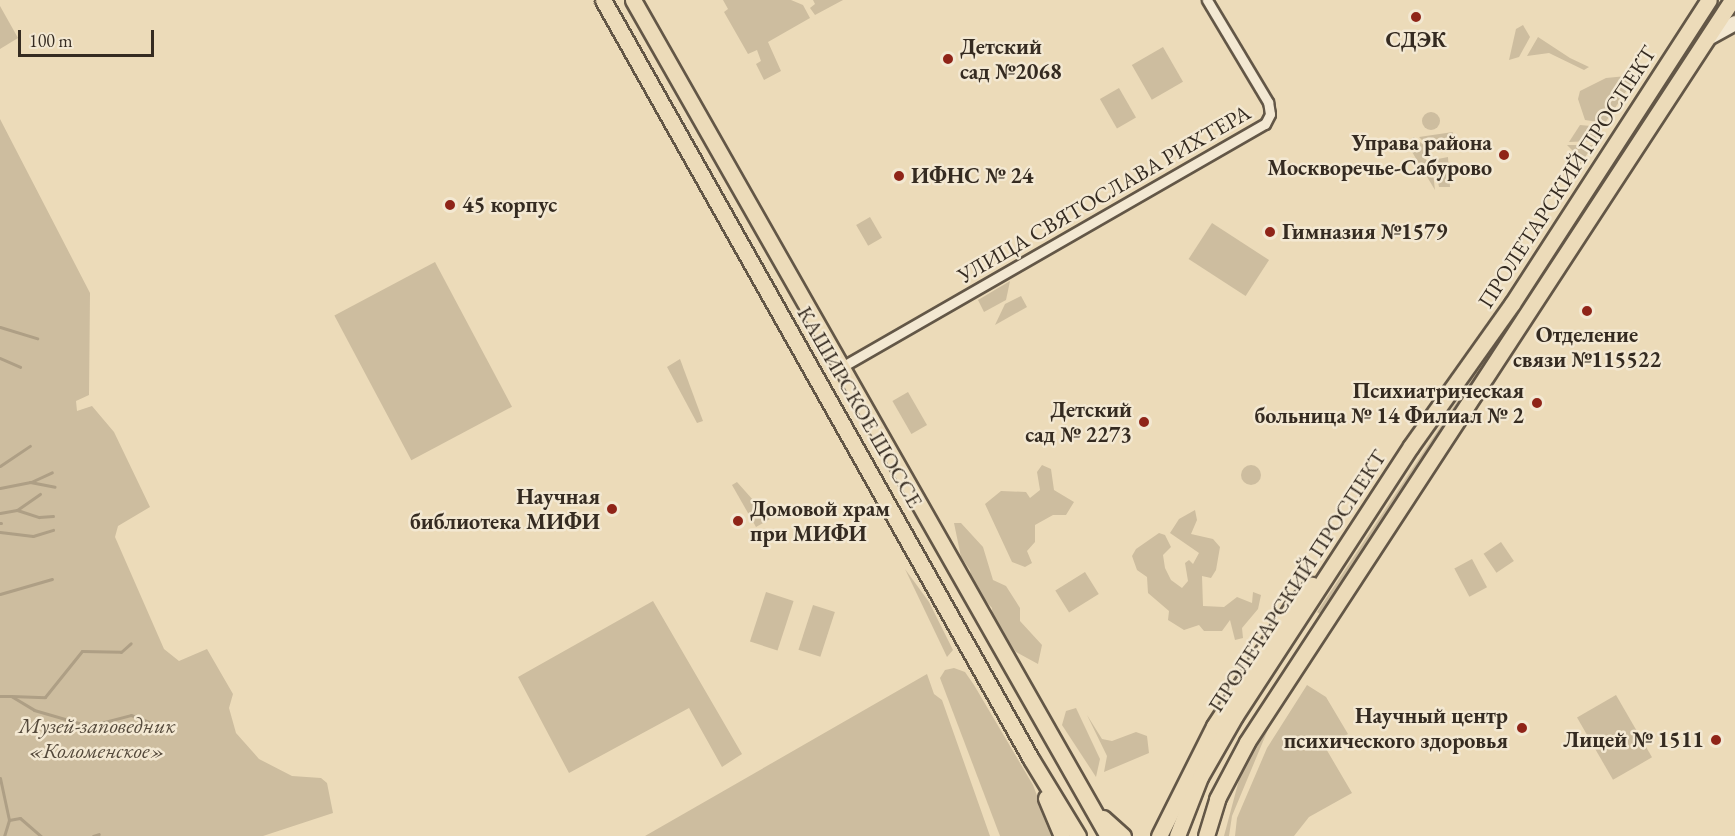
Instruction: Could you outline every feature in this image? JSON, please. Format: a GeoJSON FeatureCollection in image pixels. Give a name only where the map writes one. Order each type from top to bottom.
{"type":"FeatureCollection","features":[{"type":"Feature","properties":{"kind":"main road","name":"КАШИРСКОЕ ШОССЕ"},"geometry":{"type":"LineString","coordinates":[[603,0],[1030,759],[1078,836]]}},
{"type":"Feature","properties":{"kind":"main road","name":"КАШИРСКОЕ ШОССЕ"},"geometry":{"type":"LineString","coordinates":[[633,0],[840,368],[1108,836]]}},
{"type":"Feature","properties":{"kind":"main road"},"geometry":{"type":"LineString","coordinates":[[1690,30],[1697,0]]}},
{"type":"Feature","properties":{"kind":"main road","name":"ПРОЛЕТАРСКИЙ ПРОСПЕКТ"},"geometry":{"type":"LineString","coordinates":[[1177,836],[1210,757],[1339,556],[1512,304],[1709,0]]}},
{"type":"Feature","properties":{"kind":"main road","name":"ПРОЛЕТАРСКИЙ ПРОСПЕКТ"},"geometry":{"type":"LineString","coordinates":[[1206,836],[1213,808],[1233,768],[1731,2]]}},
{"type":"Feature","properties":{"kind":"main road"},"geometry":{"type":"LineString","coordinates":[[1707,41],[1717,30],[1735,23]]}},
{"type":"Feature","properties":{"kind":"main road"},"geometry":{"type":"LineString","coordinates":[[1159,836],[1214,726],[1292,606],[1339,556]]}},
{"type":"Feature","properties":{"kind":"main road"},"geometry":{"type":"LineString","coordinates":[[1030,759],[1062,836]]}},
{"type":"Feature","properties":{"kind":"main road"},"geometry":{"type":"LineString","coordinates":[[1217,836],[1233,768]]}},
{"type":"Feature","properties":{"kind":"main road"},"geometry":{"type":"LineString","coordinates":[[1087,801],[1123,836]]}},
{"type":"Feature","properties":{"kind":"street","name":"УЛИЦА СВЯТОСЛАВА РИХТЕРА"},"geometry":{"type":"LineString","coordinates":[[840,368],[1265,124],[1269,114],[1268,102],[1207,0]]}},
{"type":"Feature","properties":{"kind":"green space"},"geometry":{"type":"Polygon","coordinates":[[[723,0],[791,0],[803,5],[810,18],[768,42],[781,71],[764,80],[756,64],[761,61],[757,50],[748,54],[724,12],[728,9],[723,0]]]}},
{"type":"Feature","properties":{"kind":"green space"},"geometry":{"type":"Polygon","coordinates":[[[813,0],[843,0],[815,15],[810,8],[815,4],[813,0]]]}},
{"type":"Feature","properties":{"kind":"green space"},"geometry":{"type":"Polygon","coordinates":[[[0,6],[18,38],[0,49],[0,6]]]}},
{"type":"Feature","properties":{"kind":"green space"},"geometry":{"type":"Polygon","coordinates":[[[1523,25],[1530,37],[1519,57],[1509,60],[1516,29],[1523,25]]]}},
{"type":"Feature","properties":{"kind":"green space"},"geometry":{"type":"Polygon","coordinates":[[[1702,33],[1705,34],[1320,614],[1317,612],[1702,33]]]}},
{"type":"Feature","properties":{"kind":"green space"},"geometry":{"type":"Polygon","coordinates":[[[1538,37],[1570,58],[1589,67],[1584,70],[1549,53],[1527,56],[1538,37]]]}},
{"type":"Feature","properties":{"kind":"green space"},"geometry":{"type":"Polygon","coordinates":[[[1163,47],[1183,82],[1152,100],[1132,65],[1163,47]]]}},
{"type":"Feature","properties":{"kind":"green space"},"geometry":{"type":"Polygon","coordinates":[[[1637,75],[1605,123],[1585,120],[1578,99],[1580,91],[1606,78],[1637,75]]]}},
{"type":"Feature","properties":{"kind":"green space"},"geometry":{"type":"Polygon","coordinates":[[[1119,88],[1136,117],[1117,128],[1100,99],[1119,88]]]}},
{"type":"Feature","properties":{"kind":"green space"},"geometry":{"type":"Polygon","coordinates":[[[1431,112],[1437,115],[1440,121],[1437,127],[1431,130],[1425,127],[1422,121],[1425,115],[1431,112]]]}},
{"type":"Feature","properties":{"kind":"green space","name":"Музей-заповедник «Коломенское»"},"geometry":{"type":"Polygon","coordinates":[[[0,119],[90,293],[89,395],[76,401],[77,411],[92,406],[114,432],[150,507],[118,526],[115,537],[164,649],[179,661],[207,649],[233,694],[229,708],[236,733],[259,759],[292,776],[321,778],[327,783],[333,813],[263,836],[0,836],[0,119]]]}},
{"type":"Feature","properties":{"kind":"green space"},"geometry":{"type":"Polygon","coordinates":[[[1580,125],[1602,127],[1594,141],[1569,142],[1580,125]]]}},
{"type":"Feature","properties":{"kind":"green space"},"geometry":{"type":"Polygon","coordinates":[[[1453,132],[1448,147],[1430,150],[1433,160],[1448,157],[1450,187],[1439,187],[1434,163],[1426,157],[1429,147],[1419,137],[1453,132]]]}},
{"type":"Feature","properties":{"kind":"green space"},"geometry":{"type":"Polygon","coordinates":[[[1414,137],[1426,147],[1424,158],[1432,165],[1435,190],[1406,142],[1414,137]]]}},
{"type":"Feature","properties":{"kind":"green space"},"geometry":{"type":"Polygon","coordinates":[[[1567,145],[1593,145],[1580,165],[1580,158],[1567,145]]]}},
{"type":"Feature","properties":{"kind":"green space"},"geometry":{"type":"Polygon","coordinates":[[[870,217],[882,238],[868,246],[856,225],[870,217]]]}},
{"type":"Feature","properties":{"kind":"green space"},"geometry":{"type":"Polygon","coordinates":[[[1212,223],[1269,260],[1246,296],[1189,259],[1212,223]]]}},
{"type":"Feature","properties":{"kind":"green space"},"geometry":{"type":"Polygon","coordinates":[[[435,262],[512,407],[411,460],[334,316],[435,262]]]}},
{"type":"Feature","properties":{"kind":"green space"},"geometry":{"type":"Polygon","coordinates":[[[1010,281],[1006,300],[984,312],[978,300],[1010,281]]]}},
{"type":"Feature","properties":{"kind":"green space"},"geometry":{"type":"Polygon","coordinates":[[[1021,296],[1027,307],[995,325],[1005,304],[1021,296]]]}},
{"type":"Feature","properties":{"kind":"green space"},"geometry":{"type":"Polygon","coordinates":[[[680,359],[703,421],[697,423],[667,367],[680,359]]]}},
{"type":"Feature","properties":{"kind":"green space"},"geometry":{"type":"Polygon","coordinates":[[[908,392],[927,425],[911,434],[892,401],[908,392]]]}},
{"type":"Feature","properties":{"kind":"green space"},"geometry":{"type":"Polygon","coordinates":[[[1042,465],[1051,469],[1054,490],[1074,502],[1066,515],[1053,515],[1035,525],[1035,542],[1027,551],[1032,563],[1025,567],[1012,562],[985,504],[1001,491],[1026,492],[1030,498],[1040,490],[1037,472],[1042,465]]]}},
{"type":"Feature","properties":{"kind":"green space"},"geometry":{"type":"Polygon","coordinates":[[[1247,465],[1255,465],[1261,471],[1261,479],[1255,485],[1247,485],[1241,479],[1241,471],[1247,465]]]}},
{"type":"Feature","properties":{"kind":"green space"},"geometry":{"type":"Polygon","coordinates":[[[737,482],[770,519],[756,527],[732,485],[737,482]]]}},
{"type":"Feature","properties":{"kind":"green space"},"geometry":{"type":"Polygon","coordinates":[[[1195,510],[1197,520],[1191,534],[1213,539],[1220,547],[1216,570],[1211,578],[1202,576],[1203,606],[1224,607],[1237,597],[1252,603],[1253,592],[1261,595],[1258,609],[1242,628],[1243,638],[1235,640],[1230,620],[1222,631],[1204,631],[1199,625],[1184,630],[1168,620],[1169,611],[1148,593],[1147,577],[1137,570],[1132,556],[1136,549],[1159,533],[1165,535],[1171,547],[1163,555],[1165,568],[1171,580],[1182,588],[1188,581],[1185,563],[1189,560],[1193,564],[1199,553],[1170,533],[1179,519],[1195,510]]]}},
{"type":"Feature","properties":{"kind":"green space"},"geometry":{"type":"Polygon","coordinates":[[[954,523],[961,523],[983,547],[993,580],[1006,586],[1020,608],[1020,621],[1042,645],[1038,664],[1016,652],[993,620],[992,608],[973,587],[970,570],[961,557],[954,523]]]}},
{"type":"Feature","properties":{"kind":"green space"},"geometry":{"type":"Polygon","coordinates":[[[1501,542],[1514,561],[1496,573],[1484,554],[1501,542]]]}},
{"type":"Feature","properties":{"kind":"green space"},"geometry":{"type":"Polygon","coordinates":[[[1472,559],[1487,587],[1469,597],[1454,568],[1472,559]]]}},
{"type":"Feature","properties":{"kind":"green space"},"geometry":{"type":"Polygon","coordinates":[[[905,569],[929,602],[953,650],[947,657],[905,569]]]}},
{"type":"Feature","properties":{"kind":"green space"},"geometry":{"type":"Polygon","coordinates":[[[1085,572],[1099,594],[1069,613],[1055,591],[1085,572]]]}},
{"type":"Feature","properties":{"kind":"green space"},"geometry":{"type":"Polygon","coordinates":[[[766,592],[794,601],[778,650],[750,641],[766,592]]]}},
{"type":"Feature","properties":{"kind":"green space"},"geometry":{"type":"Polygon","coordinates":[[[653,601],[742,754],[722,767],[689,708],[569,773],[518,677],[653,601]]]}},
{"type":"Feature","properties":{"kind":"green space"},"geometry":{"type":"Polygon","coordinates":[[[813,605],[835,612],[820,657],[798,650],[813,605]]]}},
{"type":"Feature","properties":{"kind":"green space"},"geometry":{"type":"Polygon","coordinates":[[[954,668],[965,672],[974,685],[1033,785],[1052,836],[1000,836],[940,678],[945,670],[954,668]]]}},
{"type":"Feature","properties":{"kind":"green space"},"geometry":{"type":"Polygon","coordinates":[[[927,674],[934,694],[942,700],[990,836],[645,836],[927,674]]]}},
{"type":"Feature","properties":{"kind":"green space"},"geometry":{"type":"Polygon","coordinates":[[[1300,679],[1269,727],[1232,816],[1229,836],[1224,836],[1240,776],[1266,727],[1300,679]]]}},
{"type":"Feature","properties":{"kind":"green space"},"geometry":{"type":"Polygon","coordinates":[[[1307,685],[1326,697],[1348,734],[1325,747],[1352,793],[1309,817],[1294,836],[1235,836],[1237,818],[1267,748],[1307,685]]]}},
{"type":"Feature","properties":{"kind":"green space"},"geometry":{"type":"Polygon","coordinates":[[[1616,695],[1652,757],[1613,780],[1577,718],[1616,695]]]}},
{"type":"Feature","properties":{"kind":"green space"},"geometry":{"type":"Polygon","coordinates":[[[1076,708],[1100,759],[1096,777],[1062,725],[1066,711],[1076,708]]]}},
{"type":"Feature","properties":{"kind":"green space"},"geometry":{"type":"Polygon","coordinates":[[[1087,715],[1102,739],[1112,741],[1136,732],[1147,736],[1149,753],[1104,772],[1107,756],[1087,715]]]}},
{"type":"Feature","properties":{"kind":"waterway"},"geometry":{"type":"LineString","coordinates":[[0,327],[37,338]]}},
{"type":"Feature","properties":{"kind":"waterway"},"geometry":{"type":"LineString","coordinates":[[0,358],[20,367]]}},
{"type":"Feature","properties":{"kind":"waterway"},"geometry":{"type":"LineString","coordinates":[[0,466],[30,446]]}},
{"type":"Feature","properties":{"kind":"waterway"},"geometry":{"type":"LineString","coordinates":[[31,482],[52,472]]}},
{"type":"Feature","properties":{"kind":"waterway"},"geometry":{"type":"LineString","coordinates":[[0,488],[30,482],[55,487]]}},
{"type":"Feature","properties":{"kind":"waterway"},"geometry":{"type":"LineString","coordinates":[[17,510],[40,494]]}},
{"type":"Feature","properties":{"kind":"waterway"},"geometry":{"type":"LineString","coordinates":[[0,513],[17,510],[39,517],[53,516]]}},
{"type":"Feature","properties":{"kind":"waterway"},"geometry":{"type":"LineString","coordinates":[[0,532],[33,536],[53,530]]}},
{"type":"Feature","properties":{"kind":"waterway"},"geometry":{"type":"LineString","coordinates":[[0,594],[52,579]]}},
{"type":"Feature","properties":{"kind":"waterway"},"geometry":{"type":"LineString","coordinates":[[11,696],[45,697],[82,651],[121,652],[131,643]]}},
{"type":"Feature","properties":{"kind":"waterway"},"geometry":{"type":"LineString","coordinates":[[0,696],[11,696],[34,710],[89,726],[131,715],[155,724]]}},
{"type":"Feature","properties":{"kind":"waterway"},"geometry":{"type":"LineString","coordinates":[[0,778],[9,820],[4,836]]}},
{"type":"Feature","properties":{"kind":"waterway"},"geometry":{"type":"LineString","coordinates":[[9,820],[20,818],[41,836]]}},
{"type":"Feature","properties":{"kind":"waterway"},"geometry":{"type":"LineString","coordinates":[[93,836],[99,834]]}},
{"type":"Feature","properties":{"kind":"place","name":"СДЭК"},"geometry":{"type":"Point","coordinates":[1416,17]}},
{"type":"Feature","properties":{"kind":"place","name":"Детский сад №2068"},"geometry":{"type":"Point","coordinates":[948,59]}},
{"type":"Feature","properties":{"kind":"place","name":"Управа района Москворечье-Сабурово"},"geometry":{"type":"Point","coordinates":[1504,155]}},
{"type":"Feature","properties":{"kind":"place","name":"ИФНС № 24"},"geometry":{"type":"Point","coordinates":[899,176]}},
{"type":"Feature","properties":{"kind":"place","name":"45 корпус"},"geometry":{"type":"Point","coordinates":[450,205]}},
{"type":"Feature","properties":{"kind":"place","name":"Гимназия №1579"},"geometry":{"type":"Point","coordinates":[1270,232]}},
{"type":"Feature","properties":{"kind":"place","name":"Отделение связи №115522"},"geometry":{"type":"Point","coordinates":[1587,311]}},
{"type":"Feature","properties":{"kind":"place","name":"Психиатрическая больница № 14 Филиал № 2"},"geometry":{"type":"Point","coordinates":[1537,403]}},
{"type":"Feature","properties":{"kind":"place","name":"Детский сад № 2273"},"geometry":{"type":"Point","coordinates":[1144,422]}},
{"type":"Feature","properties":{"kind":"place","name":"Научная библиотека МИФИ"},"geometry":{"type":"Point","coordinates":[612,509]}},
{"type":"Feature","properties":{"kind":"place","name":"Домовой храм при МИФИ"},"geometry":{"type":"Point","coordinates":[738,521]}},
{"type":"Feature","properties":{"kind":"place","name":"Научный центр психического здоровья"},"geometry":{"type":"Point","coordinates":[1522,728]}},
{"type":"Feature","properties":{"kind":"place","name":"Лицей № 1511"},"geometry":{"type":"Point","coordinates":[1716,740]}}]}
